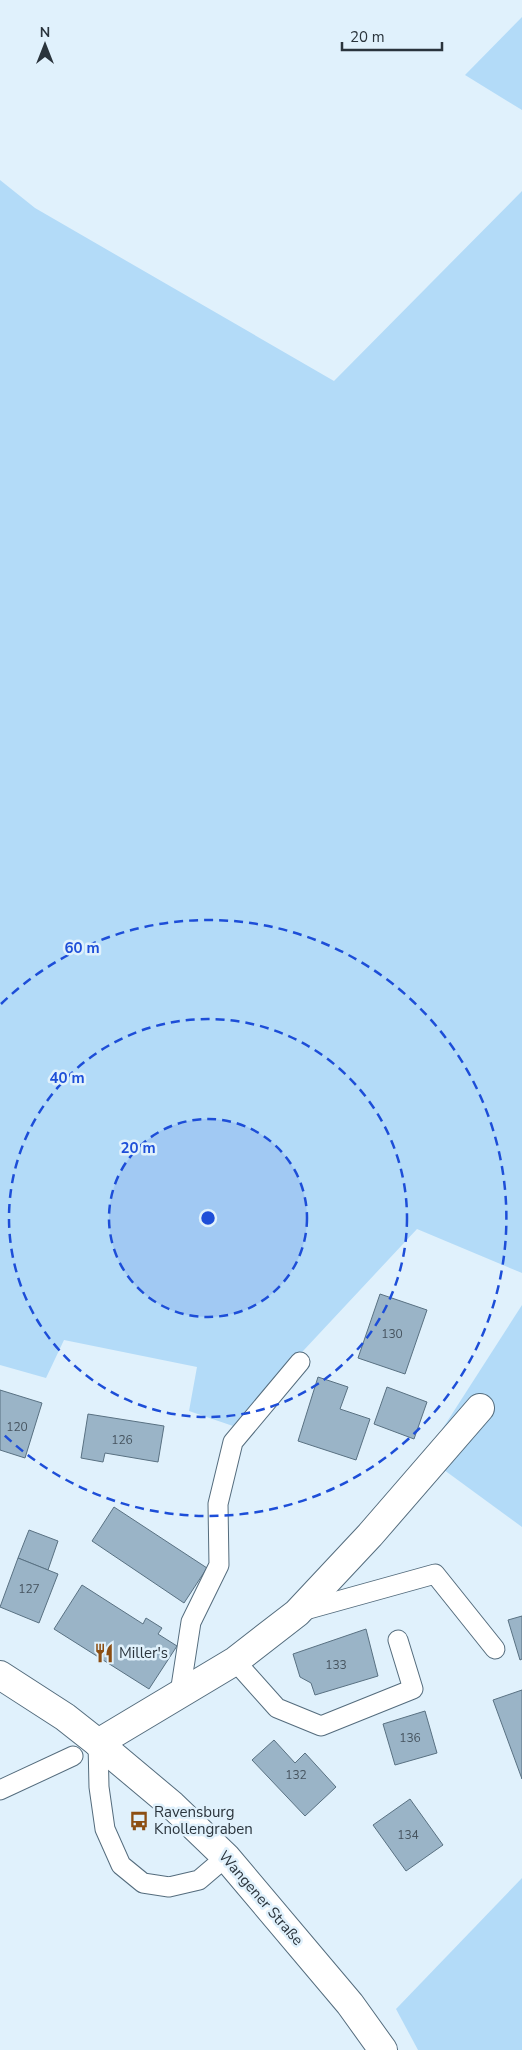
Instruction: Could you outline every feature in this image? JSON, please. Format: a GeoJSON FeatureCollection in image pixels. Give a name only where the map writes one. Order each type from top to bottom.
{"type":"FeatureCollection","features":[{"type":"Feature","properties":{"kind":"main road"},"geometry":{"type":"LineString","coordinates":[[98,1743],[235,1661],[297,1613],[370,1535],[480,1408]]}},
{"type":"Feature","properties":{"kind":"main road","name":"Wangener Straße"},"geometry":{"type":"LineString","coordinates":[[0,1674],[65,1717],[98,1743],[172,1805],[226,1857],[350,2004],[383,2050]]}},
{"type":"Feature","properties":{"kind":"lane"},"geometry":{"type":"LineString","coordinates":[[180,1693],[191,1622],[219,1564],[218,1504],[233,1442],[300,1362]]}},
{"type":"Feature","properties":{"kind":"lane"},"geometry":{"type":"LineString","coordinates":[[297,1613],[435,1574],[496,1649]]}},
{"type":"Feature","properties":{"kind":"lane"},"geometry":{"type":"LineString","coordinates":[[235,1661],[277,1708],[321,1726],[413,1689],[398,1640]]}},
{"type":"Feature","properties":{"kind":"lane"},"geometry":{"type":"LineString","coordinates":[[98,1743],[99,1787],[105,1829],[121,1864],[143,1883],[169,1887],[199,1880],[226,1857]]}},
{"type":"Feature","properties":{"kind":"lane"},"geometry":{"type":"LineString","coordinates":[[0,1790],[73,1756]]}},
{"type":"Feature","properties":{"kind":"shaded area"},"geometry":{"type":"Polygon","coordinates":[[[522,17],[522,110],[465,75],[522,17]]]}},
{"type":"Feature","properties":{"kind":"shaded area"},"geometry":{"type":"Polygon","coordinates":[[[0,180],[35,208],[334,381],[522,191],[522,1273],[417,1229],[233,1426],[189,1411],[197,1367],[64,1340],[46,1378],[0,1365],[0,180]]]}},
{"type":"Feature","properties":{"kind":"shaded area"},"geometry":{"type":"Polygon","coordinates":[[[522,1305],[522,1527],[425,1456],[522,1305]]]}},
{"type":"Feature","properties":{"kind":"shaded area"},"geometry":{"type":"Polygon","coordinates":[[[522,1878],[522,2050],[418,2050],[396,2009],[522,1878]]]}},
{"type":"Feature","properties":{"kind":"building"},"geometry":{"type":"Polygon","coordinates":[[[380,1294],[427,1310],[405,1374],[358,1358],[380,1294]]]}},
{"type":"Feature","properties":{"kind":"building"},"geometry":{"type":"Polygon","coordinates":[[[318,1377],[348,1387],[340,1409],[370,1419],[356,1460],[298,1441],[318,1377]]]}},
{"type":"Feature","properties":{"kind":"building"},"geometry":{"type":"Polygon","coordinates":[[[387,1387],[427,1402],[414,1439],[374,1424],[387,1387]]]}},
{"type":"Feature","properties":{"kind":"building"},"geometry":{"type":"Polygon","coordinates":[[[0,1390],[42,1403],[25,1458],[0,1450],[0,1390]]]}},
{"type":"Feature","properties":{"kind":"building"},"geometry":{"type":"Polygon","coordinates":[[[88,1414],[164,1426],[158,1462],[105,1453],[103,1462],[81,1458],[88,1414]]]}},
{"type":"Feature","properties":{"kind":"building"},"geometry":{"type":"Polygon","coordinates":[[[114,1507],[207,1568],[184,1603],[92,1541],[114,1507]]]}},
{"type":"Feature","properties":{"kind":"building"},"geometry":{"type":"Polygon","coordinates":[[[29,1530],[58,1541],[48,1570],[18,1558],[29,1530]]]}},
{"type":"Feature","properties":{"kind":"building"},"geometry":{"type":"Polygon","coordinates":[[[18,1558],[58,1574],[39,1623],[0,1607],[18,1558]]]}},
{"type":"Feature","properties":{"kind":"building"},"geometry":{"type":"Polygon","coordinates":[[[82,1585],[143,1624],[146,1618],[162,1628],[158,1634],[177,1646],[149,1689],[54,1629],[82,1585]]]}},
{"type":"Feature","properties":{"kind":"building"},"geometry":{"type":"Polygon","coordinates":[[[522,1616],[522,1659],[520,1660],[508,1620],[522,1616]]]}},
{"type":"Feature","properties":{"kind":"building"},"geometry":{"type":"Polygon","coordinates":[[[366,1629],[378,1676],[315,1695],[311,1683],[300,1677],[293,1654],[366,1629]]]}},
{"type":"Feature","properties":{"kind":"building"},"geometry":{"type":"Polygon","coordinates":[[[522,1690],[522,1779],[493,1700],[522,1690]]]}},
{"type":"Feature","properties":{"kind":"building"},"geometry":{"type":"Polygon","coordinates":[[[425,1711],[437,1753],[395,1765],[383,1724],[425,1711]]]}},
{"type":"Feature","properties":{"kind":"building"},"geometry":{"type":"Polygon","coordinates":[[[274,1740],[295,1763],[305,1753],[336,1787],[305,1816],[252,1760],[274,1740]]]}},
{"type":"Feature","properties":{"kind":"building"},"geometry":{"type":"Polygon","coordinates":[[[410,1799],[443,1845],[406,1871],[373,1825],[410,1799]]]}},
{"type":"Feature","properties":{"kind":"place","name":"Miller's"},"geometry":{"type":"Point","coordinates":[104,1653]}},
{"type":"Feature","properties":{"kind":"place","name":"Ravensburg Knollengraben"},"geometry":{"type":"Point","coordinates":[139,1821]}}]}
